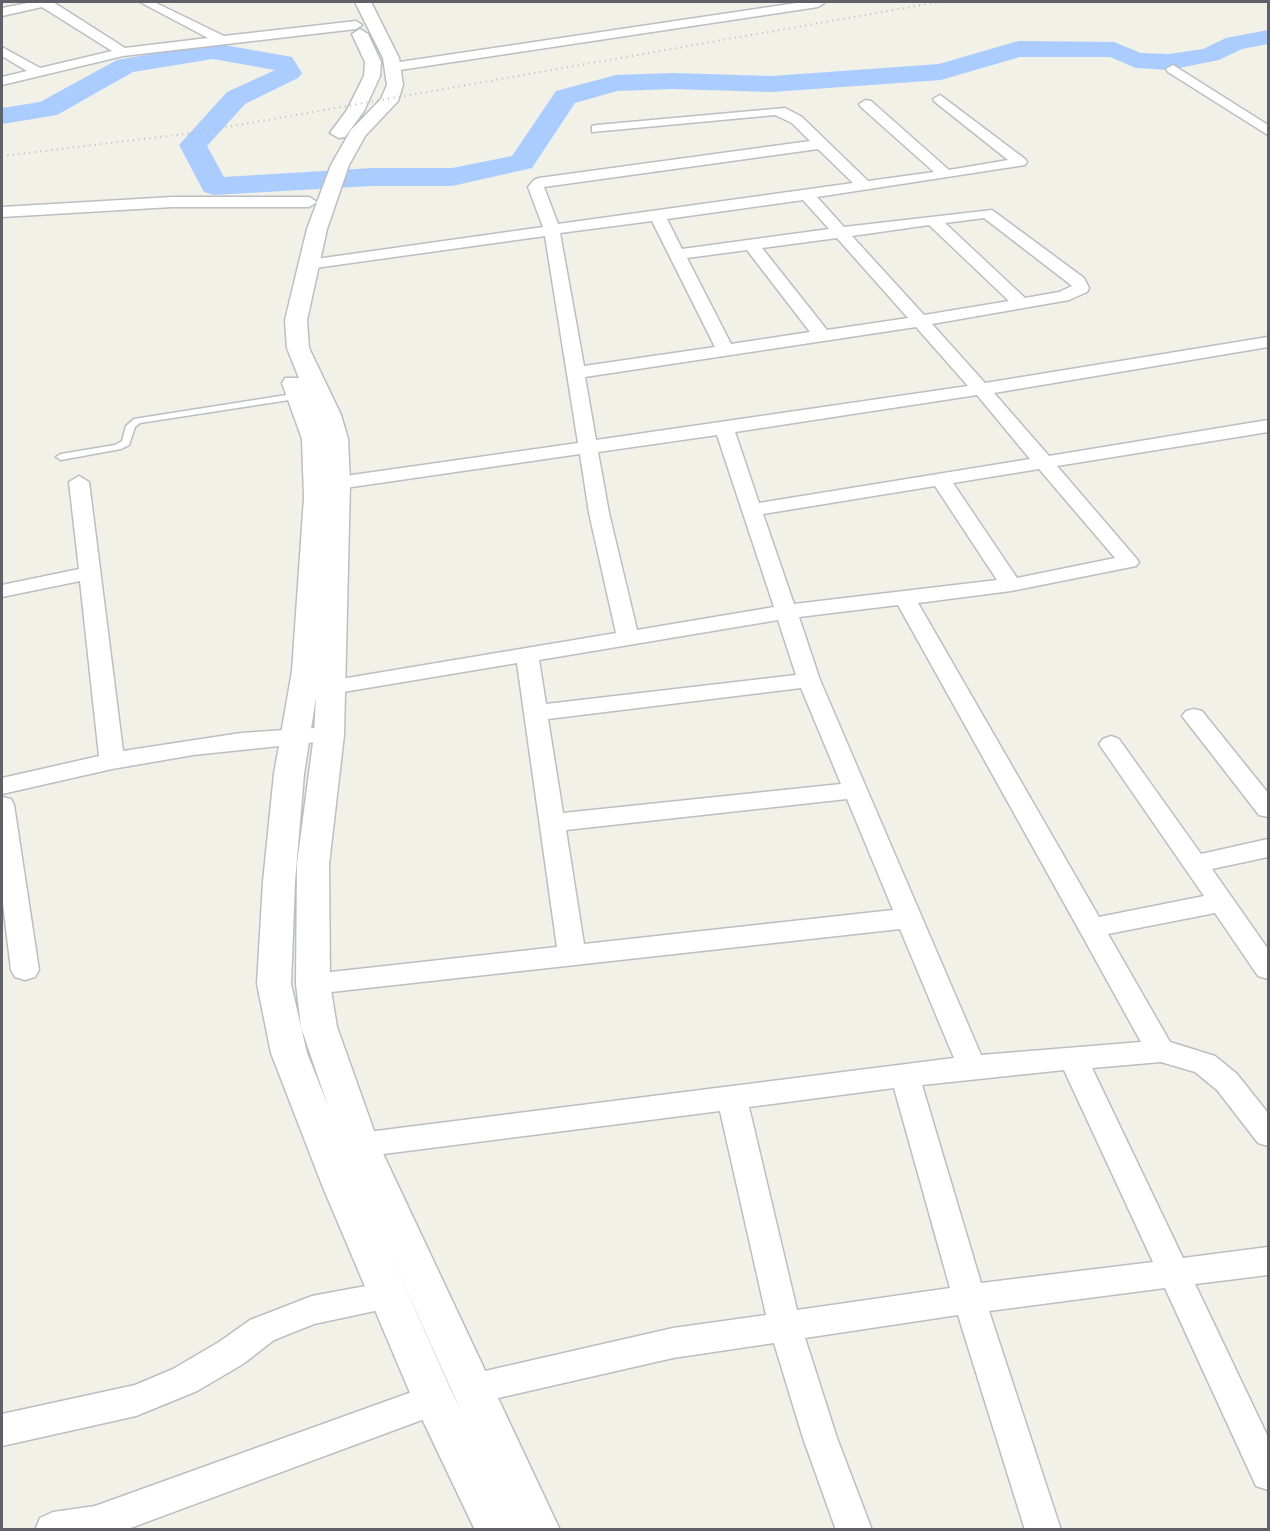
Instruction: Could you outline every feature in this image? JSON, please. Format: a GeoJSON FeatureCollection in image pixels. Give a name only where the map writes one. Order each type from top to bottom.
{"type":"FeatureCollection","features":[{"type":"Feature","properties":{"kind":"street"},"geometry":{"type":"LineString","coordinates":[[2,12],[45,2],[123,52]]}},
{"type":"Feature","properties":{"kind":"street"},"geometry":{"type":"LineString","coordinates":[[146,2],[219,39]]}},
{"type":"Feature","properties":{"kind":"street"},"geometry":{"type":"LineString","coordinates":[[345,2],[373,62],[372,76],[324,174],[284,285],[278,334],[280,353],[299,396],[314,439],[316,498],[306,671],[289,774],[280,871],[274,984],[289,1053],[387,1296],[434,1400],[498,1530]]}},
{"type":"Feature","properties":{"kind":"street"},"geometry":{"type":"LineString","coordinates":[[364,2],[393,67],[395,85],[389,101],[357,134],[324,174],[296,320],[298,348],[313,385],[329,415],[336,439],[338,483],[329,735],[313,864],[312,984],[319,1028],[360,1145],[538,1530]]}},
{"type":"Feature","properties":{"kind":"street"},"geometry":{"type":"LineString","coordinates":[[393,67],[818,3]]}},
{"type":"Feature","properties":{"kind":"street"},"geometry":{"type":"LineString","coordinates":[[725,5],[765,11]]}},
{"type":"Feature","properties":{"kind":"street"},"geometry":{"type":"LineString","coordinates":[[2,81],[123,52],[219,39],[356,25]]}},
{"type":"Feature","properties":{"kind":"street"},"geometry":{"type":"LineString","coordinates":[[2,51],[38,72]]}},
{"type":"Feature","properties":{"kind":"street"},"geometry":{"type":"LineString","coordinates":[[1173,69],[1269,131]]}},
{"type":"Feature","properties":{"kind":"street"},"geometry":{"type":"LineString","coordinates":[[308,264],[946,175],[1020,162],[940,99]]}},
{"type":"Feature","properties":{"kind":"street"},"geometry":{"type":"LineString","coordinates":[[866,104],[946,175]]}},
{"type":"Feature","properties":{"kind":"street"},"geometry":{"type":"LineString","coordinates":[[597,129],[775,111],[785,112],[797,120],[864,186]]}},
{"type":"Feature","properties":{"kind":"street"},"geometry":{"type":"LineString","coordinates":[[628,639],[599,513],[552,230],[536,187],[539,183],[822,144]]}},
{"type":"Feature","properties":{"kind":"street"},"geometry":{"type":"LineString","coordinates":[[2,213],[172,202],[324,174]]}},
{"type":"Feature","properties":{"kind":"street"},"geometry":{"type":"LineString","coordinates":[[331,687],[785,612],[906,600],[1011,585],[1129,562],[981,389],[806,194]]}},
{"type":"Feature","properties":{"kind":"street"},"geometry":{"type":"LineString","coordinates":[[575,373],[920,322],[1063,296],[1081,288],[1078,282],[987,213],[678,254]]}},
{"type":"Feature","properties":{"kind":"street"},"geometry":{"type":"LineString","coordinates":[[657,214],[726,351]]}},
{"type":"Feature","properties":{"kind":"street"},"geometry":{"type":"LineString","coordinates":[[932,220],[1022,304]]}},
{"type":"Feature","properties":{"kind":"street"},"geometry":{"type":"LineString","coordinates":[[752,245],[823,337]]}},
{"type":"Feature","properties":{"kind":"street"},"geometry":{"type":"LineString","coordinates":[[338,483],[724,428],[1269,342]]}},
{"type":"Feature","properties":{"kind":"street"},"geometry":{"type":"LineString","coordinates":[[752,510],[942,481],[1269,426]]}},
{"type":"Feature","properties":{"kind":"street"},"geometry":{"type":"LineString","coordinates":[[724,428],[809,680],[972,1067]]}},
{"type":"Feature","properties":{"kind":"street"},"geometry":{"type":"LineString","coordinates":[[942,481],[1011,585]]}},
{"type":"Feature","properties":{"kind":"street"},"geometry":{"type":"LineString","coordinates":[[79,482],[112,761]]}},
{"type":"Feature","properties":{"kind":"street"},"geometry":{"type":"LineString","coordinates":[[2,591],[90,573]]}},
{"type":"Feature","properties":{"kind":"street"},"geometry":{"type":"LineString","coordinates":[[906,600],[1161,1051]]}},
{"type":"Feature","properties":{"kind":"street"},"geometry":{"type":"LineString","coordinates":[[527,656],[572,955]]}},
{"type":"Feature","properties":{"kind":"street"},"geometry":{"type":"LineString","coordinates":[[536,713],[809,680]]}},
{"type":"Feature","properties":{"kind":"street"},"geometry":{"type":"LineString","coordinates":[[1194,716],[1269,809]]}},
{"type":"Feature","properties":{"kind":"street"},"geometry":{"type":"LineString","coordinates":[[2,786],[112,761],[241,741],[329,735]]}},
{"type":"Feature","properties":{"kind":"street"},"geometry":{"type":"LineString","coordinates":[[1111,744],[1194,864],[1266,962]]}},
{"type":"Feature","properties":{"kind":"street"},"geometry":{"type":"LineString","coordinates":[[552,823],[857,790]]}},
{"type":"Feature","properties":{"kind":"street"},"geometry":{"type":"LineString","coordinates":[[2,805],[7,883],[25,970]]}},
{"type":"Feature","properties":{"kind":"street"},"geometry":{"type":"LineString","coordinates":[[1194,864],[1269,849]]}},
{"type":"Feature","properties":{"kind":"street"},"geometry":{"type":"LineString","coordinates":[[1091,928],[1222,902]]}},
{"type":"Feature","properties":{"kind":"street"},"geometry":{"type":"LineString","coordinates":[[312,984],[910,918]]}},
{"type":"Feature","properties":{"kind":"street"},"geometry":{"type":"LineString","coordinates":[[360,1145],[972,1067],[1161,1051],[1184,1055],[1205,1064],[1227,1082],[1269,1134]]}},
{"type":"Feature","properties":{"kind":"street"},"geometry":{"type":"LineString","coordinates":[[1073,1058],[1269,1474]]}},
{"type":"Feature","properties":{"kind":"street"},"geometry":{"type":"LineString","coordinates":[[905,1075],[969,1299],[1043,1530]]}},
{"type":"Feature","properties":{"kind":"street"},"geometry":{"type":"LineString","coordinates":[[732,1098],[785,1326],[819,1438],[855,1530]]}},
{"type":"Feature","properties":{"kind":"street"},"geometry":{"type":"LineString","coordinates":[[472,1389],[673,1343],[969,1299],[1269,1261]]}},
{"type":"Feature","properties":{"kind":"street"},"geometry":{"type":"LineString","coordinates":[[2,1431],[136,1400],[185,1380],[231,1353],[262,1330],[312,1310],[387,1296]]}},
{"type":"Feature","properties":{"kind":"street"},"geometry":{"type":"LineString","coordinates":[[53,1530],[95,1523],[434,1400]]}},
{"type":"Feature","properties":{"kind":"lane"},"geometry":{"type":"LineString","coordinates":[[61,457],[118,447],[126,443],[131,426],[137,421],[299,396]]}},
{"type":"Feature","properties":{"kind":"waterway"},"geometry":{"type":"LineString","coordinates":[[2,116],[47,109],[126,65],[213,51],[283,62],[289,73],[236,98],[193,145],[214,186],[372,177],[452,177],[522,162],[565,97],[616,83],[673,81],[772,84],[941,72],[1018,49],[1114,50],[1136,60],[1169,62],[1210,55],[1235,43],[1268,37]]}},
{"type":"Feature","properties":{"kind":"railway"},"geometry":{"type":"LineString","coordinates":[[2,156],[193,133],[939,2]]}}]}
